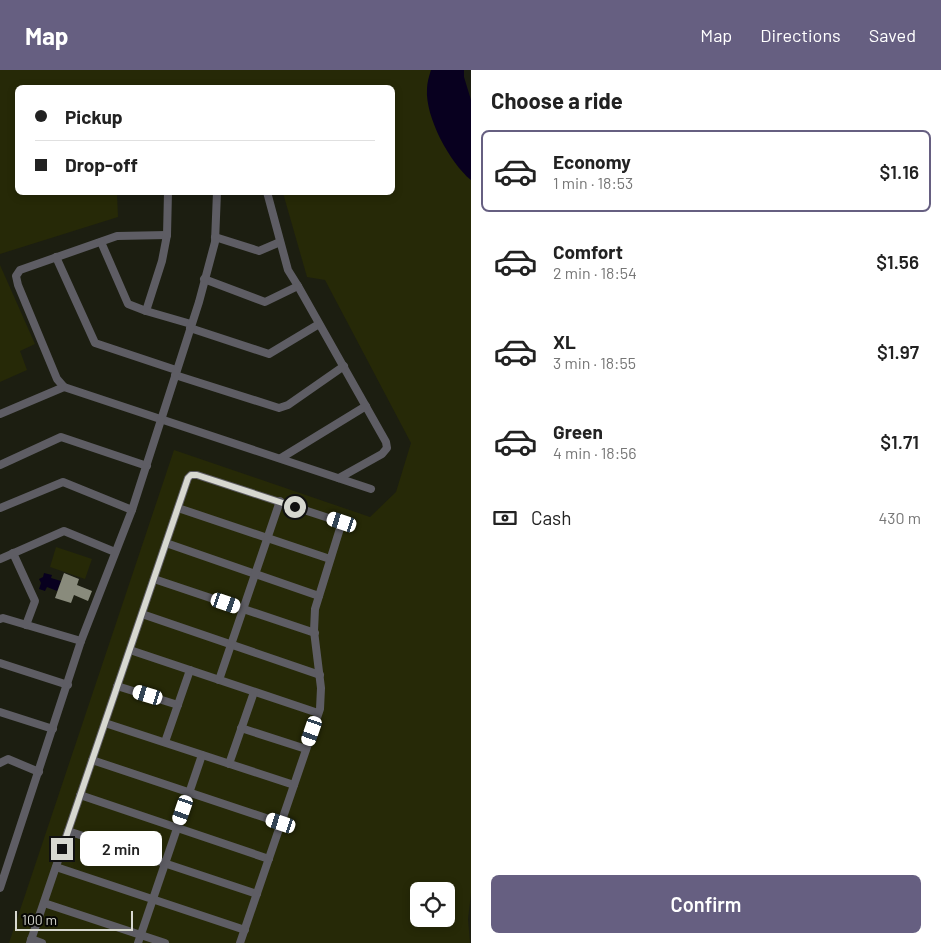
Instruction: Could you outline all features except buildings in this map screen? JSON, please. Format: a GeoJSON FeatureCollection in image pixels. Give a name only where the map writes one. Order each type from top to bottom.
{"type":"FeatureCollection","features":[{"type":"Feature","properties":{"kind":"street"},"geometry":{"type":"LineString","coordinates":[[146,311],[162,261],[167,235],[168,195]]}},
{"type":"Feature","properties":{"kind":"street"},"geometry":{"type":"LineString","coordinates":[[0,888],[3,872],[54,728],[81,641],[132,510],[162,420],[191,326],[215,237],[218,195]]}},
{"type":"Feature","properties":{"kind":"street"},"geometry":{"type":"LineString","coordinates":[[268,195],[288,270],[386,442],[387,448],[382,454],[339,478]]}},
{"type":"Feature","properties":{"kind":"street"},"geometry":{"type":"LineString","coordinates":[[167,235],[117,236],[20,270],[16,276],[18,285],[57,379],[64,387],[372,489]]}},
{"type":"Feature","properties":{"kind":"street"},"geometry":{"type":"LineString","coordinates":[[215,237],[259,251],[280,242]]}},
{"type":"Feature","properties":{"kind":"street"},"geometry":{"type":"LineString","coordinates":[[101,242],[128,304],[146,311],[269,354],[319,324]]}},
{"type":"Feature","properties":{"kind":"street"},"geometry":{"type":"LineString","coordinates":[[56,257],[95,344],[279,408],[288,405],[344,366]]}},
{"type":"Feature","properties":{"kind":"street"},"geometry":{"type":"LineString","coordinates":[[204,279],[265,302],[298,286]]}},
{"type":"Feature","properties":{"kind":"street"},"geometry":{"type":"LineString","coordinates":[[0,414],[64,387]]}},
{"type":"Feature","properties":{"kind":"street"},"geometry":{"type":"LineString","coordinates":[[281,458],[366,406]]}},
{"type":"Feature","properties":{"kind":"street"},"geometry":{"type":"LineString","coordinates":[[0,465],[61,437],[147,466]]}},
{"type":"Feature","properties":{"kind":"street"},"geometry":{"type":"LineString","coordinates":[[42,943],[31,941],[188,478],[195,474],[346,523],[330,558],[314,609],[321,696],[318,713],[240,943]]}},
{"type":"Feature","properties":{"kind":"street"},"geometry":{"type":"LineString","coordinates":[[0,508],[63,482],[132,510]]}},
{"type":"Feature","properties":{"kind":"street"},"geometry":{"type":"LineString","coordinates":[[220,680],[280,502]]}},
{"type":"Feature","properties":{"kind":"street"},"geometry":{"type":"LineString","coordinates":[[178,508],[330,558]]}},
{"type":"Feature","properties":{"kind":"street"},"geometry":{"type":"LineString","coordinates":[[0,559],[64,531],[115,552]]}},
{"type":"Feature","properties":{"kind":"street"},"geometry":{"type":"LineString","coordinates":[[166,543],[318,596]]}},
{"type":"Feature","properties":{"kind":"street"},"geometry":{"type":"LineString","coordinates":[[13,553],[36,601],[26,625]]}},
{"type":"Feature","properties":{"kind":"street"},"geometry":{"type":"LineString","coordinates":[[154,578],[315,633]]}},
{"type":"Feature","properties":{"kind":"street"},"geometry":{"type":"LineString","coordinates":[[142,614],[320,675]]}},
{"type":"Feature","properties":{"kind":"street"},"geometry":{"type":"LineString","coordinates":[[0,619],[81,641]]}},
{"type":"Feature","properties":{"kind":"street"},"geometry":{"type":"LineString","coordinates":[[130,650],[318,713]]}},
{"type":"Feature","properties":{"kind":"street"},"geometry":{"type":"LineString","coordinates":[[0,663],[68,684]]}},
{"type":"Feature","properties":{"kind":"street"},"geometry":{"type":"LineString","coordinates":[[165,742],[190,670]]}},
{"type":"Feature","properties":{"kind":"street"},"geometry":{"type":"LineString","coordinates":[[117,686],[178,705]]}},
{"type":"Feature","properties":{"kind":"street"},"geometry":{"type":"LineString","coordinates":[[229,764],[254,692]]}},
{"type":"Feature","properties":{"kind":"street"},"geometry":{"type":"LineString","coordinates":[[0,712],[54,728]]}},
{"type":"Feature","properties":{"kind":"street"},"geometry":{"type":"LineString","coordinates":[[105,723],[294,785]]}},
{"type":"Feature","properties":{"kind":"street"},"geometry":{"type":"LineString","coordinates":[[242,728],[306,750]]}},
{"type":"Feature","properties":{"kind":"street"},"geometry":{"type":"LineString","coordinates":[[139,939],[202,755]]}},
{"type":"Feature","properties":{"kind":"street"},"geometry":{"type":"LineString","coordinates":[[0,763],[8,760],[39,772]]}},
{"type":"Feature","properties":{"kind":"street"},"geometry":{"type":"LineString","coordinates":[[92,760],[281,823]]}},
{"type":"Feature","properties":{"kind":"street"},"geometry":{"type":"LineString","coordinates":[[80,795],[269,859]]}},
{"type":"Feature","properties":{"kind":"street"},"geometry":{"type":"LineString","coordinates":[[68,831],[257,894]]}},
{"type":"Feature","properties":{"kind":"street"},"geometry":{"type":"LineString","coordinates":[[56,867],[245,930]]}},
{"type":"Feature","properties":{"kind":"street"},"geometry":{"type":"LineString","coordinates":[[44,903],[139,939],[165,943]]}},
{"type":"Feature","properties":{"kind":"green space"},"geometry":{"type":"Polygon","coordinates":[[[0,70],[431,70],[427,91],[466,176],[471,180],[471,893],[468,919],[470,943],[9,943],[174,450],[370,517],[396,492],[411,443],[325,280],[307,277],[284,195],[395,195],[395,85],[15,85],[15,195],[117,195],[118,217],[0,254],[0,70]]]}},
{"type":"Feature","properties":{"kind":"green space"},"geometry":{"type":"Polygon","coordinates":[[[0,265],[35,344],[20,351],[27,370],[0,382],[0,265]]]}},
{"type":"Feature","properties":{"kind":"green space"},"geometry":{"type":"Polygon","coordinates":[[[56,547],[92,559],[85,579],[50,567],[56,547]]]}},
{"type":"Feature","properties":{"kind":"shaded area"},"geometry":{"type":"Polygon","coordinates":[[[431,70],[464,70],[464,77],[471,100],[471,180],[447,151],[430,113],[427,100],[427,84],[431,70]]]}},
{"type":"Feature","properties":{"kind":"shaded area"},"geometry":{"type":"Polygon","coordinates":[[[44,573],[52,575],[51,578],[61,581],[57,591],[47,587],[45,591],[39,589],[41,583],[39,579],[43,577],[44,573]]]}},
{"type":"Feature","properties":{"kind":"route"},"geometry":{"type":"LineString","coordinates":[[62,849],[188,478],[195,474],[295,507]]}}]}
